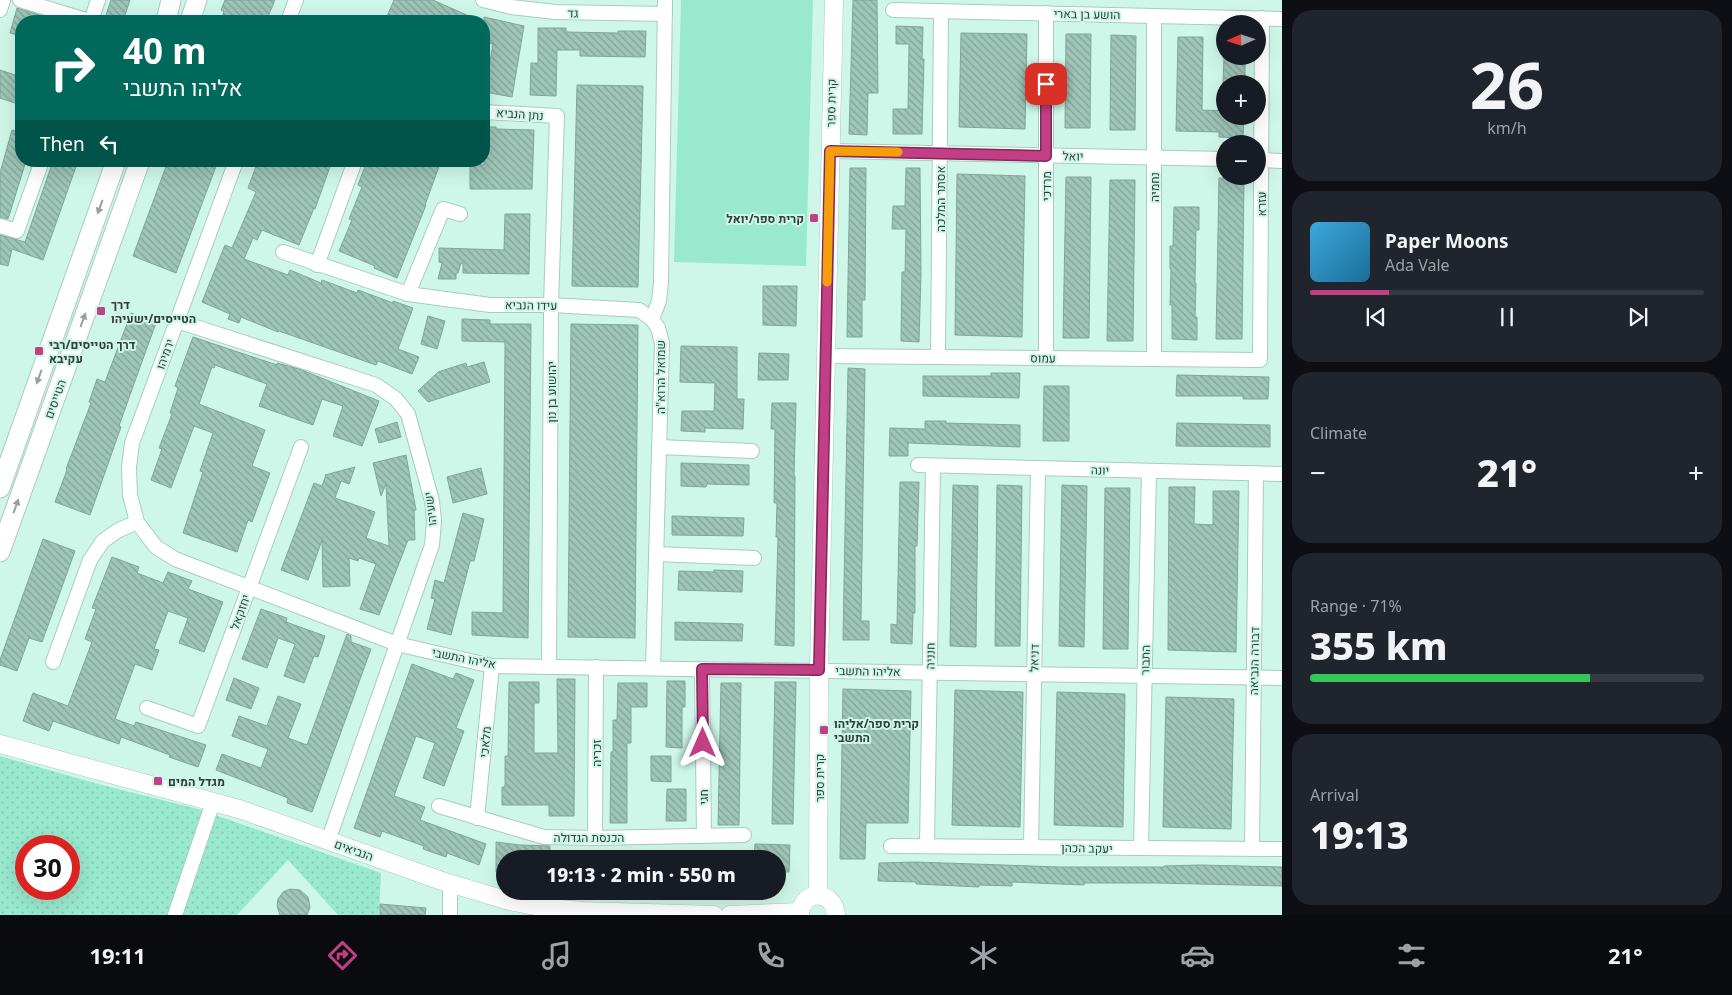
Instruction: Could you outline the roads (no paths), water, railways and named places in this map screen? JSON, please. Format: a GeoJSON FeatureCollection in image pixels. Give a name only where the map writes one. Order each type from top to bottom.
{"type":"FeatureCollection","features":[{"type":"Feature","properties":{"kind":"main road"},"geometry":{"type":"LineString","coordinates":[[167,15],[171,0]]}},
{"type":"Feature","properties":{"kind":"main road"},"geometry":{"type":"LineString","coordinates":[[192,15],[197,0]]}},
{"type":"Feature","properties":{"kind":"main road","name":"הטייסים"},"geometry":{"type":"LineString","coordinates":[[0,488],[114,167]]}},
{"type":"Feature","properties":{"kind":"main road","name":"הטייסים"},"geometry":{"type":"LineString","coordinates":[[0,552],[138,167]]}},
{"type":"Feature","properties":{"kind":"street"},"geometry":{"type":"LineString","coordinates":[[0,10],[3,0]]}},
{"type":"Feature","properties":{"kind":"street"},"geometry":{"type":"LineString","coordinates":[[20,0],[70,15]]}},
{"type":"Feature","properties":{"kind":"street"},"geometry":{"type":"LineString","coordinates":[[92,15],[98,0]]}},
{"type":"Feature","properties":{"kind":"street"},"geometry":{"type":"LineString","coordinates":[[290,15],[296,0]]}},
{"type":"Feature","properties":{"kind":"street","name":"גד"},"geometry":{"type":"LineString","coordinates":[[483,0],[511,7],[555,12],[665,7]]}},
{"type":"Feature","properties":{"kind":"street","name":"קרית ספר"},"geometry":{"type":"LineString","coordinates":[[818,895],[819,670],[834,0]]}},
{"type":"Feature","properties":{"kind":"street"},"geometry":{"type":"LineString","coordinates":[[652,319],[659,301],[662,282],[665,7]]}},
{"type":"Feature","properties":{"kind":"street","name":"הושע בן בארי"},"geometry":{"type":"LineString","coordinates":[[893,10],[1216,17]]}},
{"type":"Feature","properties":{"kind":"street","name":"אסתר המלכה"},"geometry":{"type":"LineString","coordinates":[[938,357],[942,11]]}},
{"type":"Feature","properties":{"kind":"street","name":"מרדכי"},"geometry":{"type":"LineString","coordinates":[[1046,13],[1046,358]]}},
{"type":"Feature","properties":{"kind":"street","name":"נחמיה"},"geometry":{"type":"LineString","coordinates":[[1154,16],[1154,359]]}},
{"type":"Feature","properties":{"kind":"street","name":"הושע בן בארי"},"geometry":{"type":"LineString","coordinates":[[1266,18],[1282,18]]}},
{"type":"Feature","properties":{"kind":"street","name":"עזרא"},"geometry":{"type":"LineString","coordinates":[[1260,135],[1261,65]]}},
{"type":"Feature","properties":{"kind":"street","name":"נתן הנביא"},"geometry":{"type":"LineString","coordinates":[[490,112],[557,116]]}},
{"type":"Feature","properties":{"kind":"street","name":"יהושוע בן נון"},"geometry":{"type":"LineString","coordinates":[[550,667],[551,305],[557,116]]}},
{"type":"Feature","properties":{"kind":"street","name":"יואל"},"geometry":{"type":"LineString","coordinates":[[830,151],[1216,160]]}},
{"type":"Feature","properties":{"kind":"street"},"geometry":{"type":"LineString","coordinates":[[1266,160],[1282,161]]}},
{"type":"Feature","properties":{"kind":"street"},"geometry":{"type":"LineString","coordinates":[[0,226],[17,231],[40,167]]}},
{"type":"Feature","properties":{"kind":"street","name":"ירמיהו"},"geometry":{"type":"LineString","coordinates":[[234,167],[132,443],[129,467],[130,495],[137,522],[156,547],[175,559],[397,644]]}},
{"type":"Feature","properties":{"kind":"street"},"geometry":{"type":"LineString","coordinates":[[318,265],[352,167]]}},
{"type":"Feature","properties":{"kind":"street","name":"עזרא"},"geometry":{"type":"LineString","coordinates":[[1260,185],[1260,360]]}},
{"type":"Feature","properties":{"kind":"street"},"geometry":{"type":"LineString","coordinates":[[408,294],[443,209],[460,214]]}},
{"type":"Feature","properties":{"kind":"street","name":"עידו הנביא"},"geometry":{"type":"LineString","coordinates":[[282,252],[408,294],[490,305],[551,305],[639,310],[652,319]]}},
{"type":"Feature","properties":{"kind":"street","name":"שמואל הרוא\"ה"},"geometry":{"type":"LineString","coordinates":[[652,319],[658,328],[662,343],[653,668]]}},
{"type":"Feature","properties":{"kind":"street","name":"ישעיהו"},"geometry":{"type":"LineString","coordinates":[[177,321],[376,385],[396,399],[408,414],[432,501],[434,521],[432,545],[328,841]]}},
{"type":"Feature","properties":{"kind":"street","name":"עמוס"},"geometry":{"type":"LineString","coordinates":[[826,356],[1260,360]]}},
{"type":"Feature","properties":{"kind":"street","name":"יחזקאל"},"geometry":{"type":"LineString","coordinates":[[146,708],[198,726],[301,447]]}},
{"type":"Feature","properties":{"kind":"street"},"geometry":{"type":"LineString","coordinates":[[659,448],[752,451]]}},
{"type":"Feature","properties":{"kind":"street","name":"יונה"},"geometry":{"type":"LineString","coordinates":[[918,465],[1282,474]]}},
{"type":"Feature","properties":{"kind":"street","name":"חנניה"},"geometry":{"type":"LineString","coordinates":[[927,846],[933,466]]}},
{"type":"Feature","properties":{"kind":"street","name":"דניאל"},"geometry":{"type":"LineString","coordinates":[[1031,847],[1038,468]]}},
{"type":"Feature","properties":{"kind":"street","name":"התבור"},"geometry":{"type":"LineString","coordinates":[[1142,848],[1149,471]]}},
{"type":"Feature","properties":{"kind":"street","name":"דבורה הנביאה"},"geometry":{"type":"LineString","coordinates":[[1252,849],[1256,474]]}},
{"type":"Feature","properties":{"kind":"street"},"geometry":{"type":"LineString","coordinates":[[53,662],[90,560],[103,541],[117,531],[137,522]]}},
{"type":"Feature","properties":{"kind":"street"},"geometry":{"type":"LineString","coordinates":[[656,554],[754,558]]}},
{"type":"Feature","properties":{"kind":"street","name":"אליהו התשבי"},"geometry":{"type":"LineString","coordinates":[[397,644],[492,666],[1254,676],[1282,678]]}},
{"type":"Feature","properties":{"kind":"street","name":"מלאכי"},"geometry":{"type":"LineString","coordinates":[[477,818],[492,666]]}},
{"type":"Feature","properties":{"kind":"street","name":"זכריה"},"geometry":{"type":"LineString","coordinates":[[595,838],[596,668]]}},
{"type":"Feature","properties":{"kind":"street","name":"חגי"},"geometry":{"type":"LineString","coordinates":[[702,669],[704,836]]}},
{"type":"Feature","properties":{"kind":"street","name":"הנביאים"},"geometry":{"type":"LineString","coordinates":[[0,744],[100,773],[213,802],[450,884],[499,899],[535,906],[582,911],[623,914],[714,915]]}},
{"type":"Feature","properties":{"kind":"street"},"geometry":{"type":"LineString","coordinates":[[175,915],[213,802]]}},
{"type":"Feature","properties":{"kind":"street","name":"הכנסת הגדולה"},"geometry":{"type":"LineString","coordinates":[[439,806],[544,837],[744,836]]}},
{"type":"Feature","properties":{"kind":"street","name":"יעקב הכהן"},"geometry":{"type":"LineString","coordinates":[[891,846],[1282,850]]}},
{"type":"Feature","properties":{"kind":"street"},"geometry":{"type":"LineString","coordinates":[[450,884],[450,915]]}},
{"type":"Feature","properties":{"kind":"street"},"geometry":{"type":"LineString","coordinates":[[730,915],[800,914],[804,902],[818,895],[831,901],[837,915]]}},
{"type":"Feature","properties":{"kind":"place","name":"קרית ספר/יואל"},"geometry":{"type":"Point","coordinates":[814,218]}},
{"type":"Feature","properties":{"kind":"place","name":"דרך הטייסים/ישעיהו"},"geometry":{"type":"Point","coordinates":[101,311]}},
{"type":"Feature","properties":{"kind":"place","name":"דרך הטייסים/רבי עקיבא"},"geometry":{"type":"Point","coordinates":[39,351]}},
{"type":"Feature","properties":{"kind":"place","name":"קרית ספר/אליהו התשבי"},"geometry":{"type":"Point","coordinates":[824,730]}},
{"type":"Feature","properties":{"kind":"place","name":"מגדל המים"},"geometry":{"type":"Point","coordinates":[158,781]}}]}
